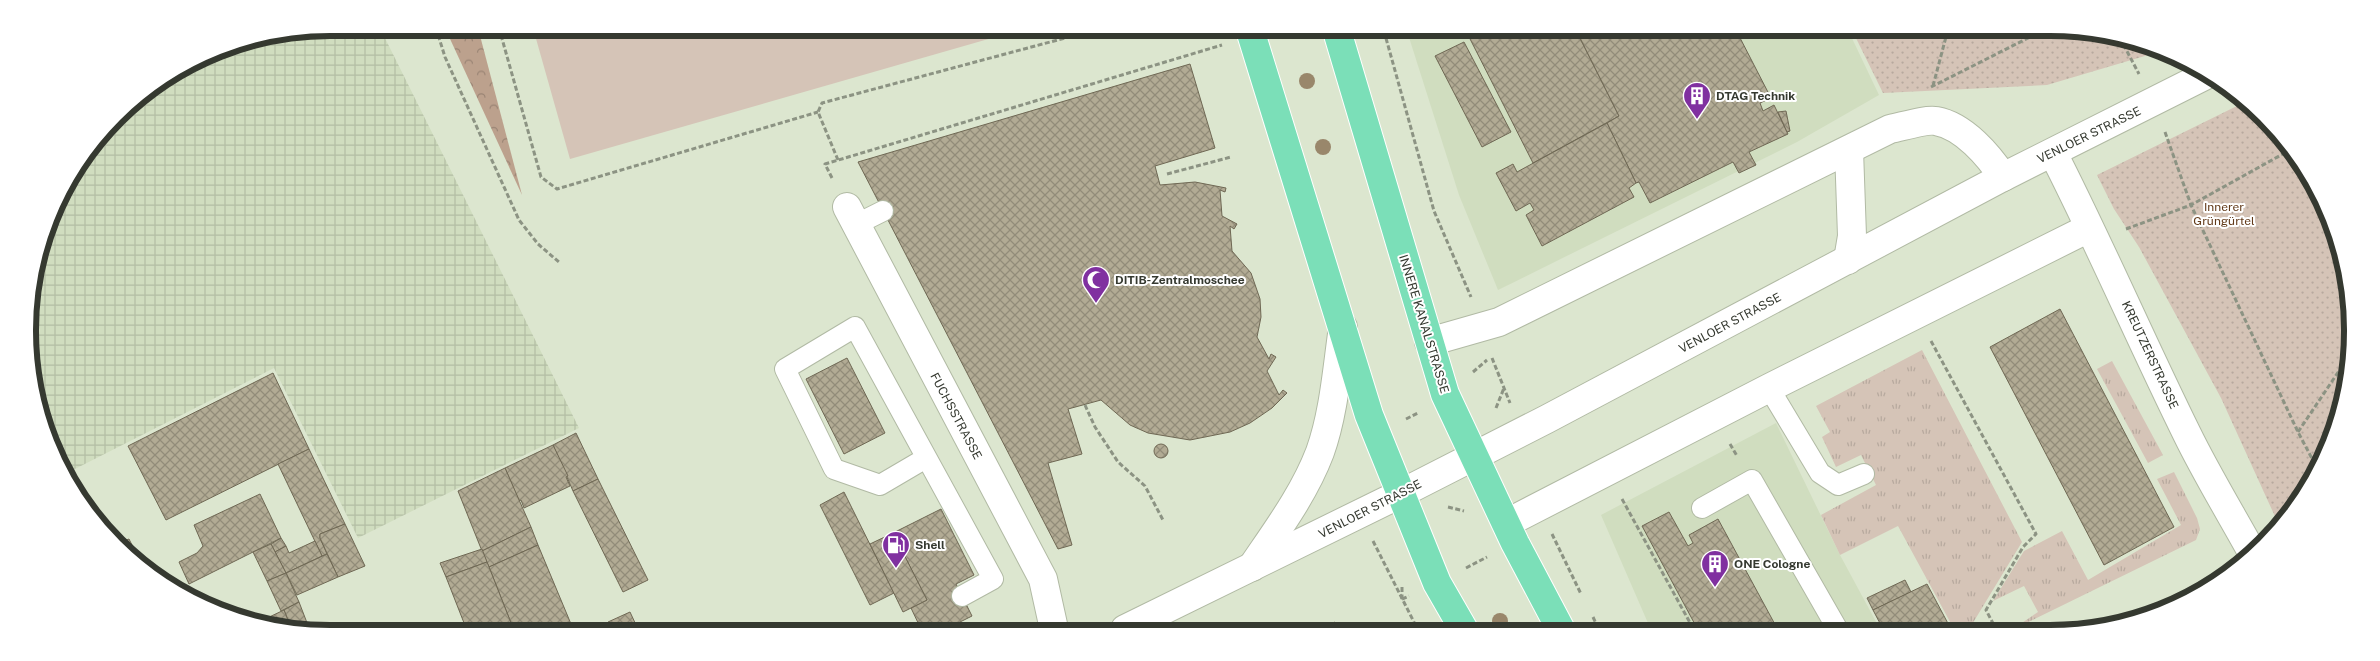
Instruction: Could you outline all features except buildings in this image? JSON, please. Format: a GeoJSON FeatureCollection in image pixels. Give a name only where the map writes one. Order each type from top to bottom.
{"type":"FeatureCollection","features":[{"type":"Feature","properties":{"kind":"main road"},"geometry":{"type":"LineString","coordinates":[[1252,36],[1369,415],[1438,583],[1461,625]]}},
{"type":"Feature","properties":{"kind":"main road","name":"INNERE KANALSTRASSE"},"geometry":{"type":"LineString","coordinates":[[1338,36],[1445,394],[1507,523],[1559,625]]}},
{"type":"Feature","properties":{"kind":"street","name":"VENLOER STRASSE"},"geometry":{"type":"LineString","coordinates":[[1133,625],[1250,569],[1475,456],[2003,177],[2200,78]]}},
{"type":"Feature","properties":{"kind":"street"},"geometry":{"type":"LineString","coordinates":[[1429,342],[1499,322],[1890,129],[1935,120],[1963,133],[1988,155],[2003,177]]}},
{"type":"Feature","properties":{"kind":"street"},"geometry":{"type":"LineString","coordinates":[[1848,150],[1852,236],[1848,260]]}},
{"type":"Feature","properties":{"kind":"street","name":"KREUTZERSTRASSE"},"geometry":{"type":"LineString","coordinates":[[2053,153],[2188,436],[2249,547]]}},
{"type":"Feature","properties":{"kind":"street","name":"FUCHSSTRASSE"},"geometry":{"type":"LineString","coordinates":[[851,216],[1043,579],[1053,625]]}},
{"type":"Feature","properties":{"kind":"street"},"geometry":{"type":"LineString","coordinates":[[1507,523],[1769,388],[1916,315],[2093,234]]}},
{"type":"Feature","properties":{"kind":"street"},"geometry":{"type":"LineString","coordinates":[[1250,569],[1304,488],[1320,452],[1331,406],[1343,327]]}},
{"type":"Feature","properties":{"kind":"lane"},"geometry":{"type":"LineString","coordinates":[[851,216],[883,211]]}},
{"type":"Feature","properties":{"kind":"lane"},"geometry":{"type":"LineString","coordinates":[[926,458],[880,485],[834,469],[785,369],[855,327],[993,580],[962,596]]}},
{"type":"Feature","properties":{"kind":"lane"},"geometry":{"type":"LineString","coordinates":[[1769,388],[1820,473],[1838,485],[1864,474]]}},
{"type":"Feature","properties":{"kind":"lane"},"geometry":{"type":"LineString","coordinates":[[1702,508],[1752,480],[1835,625]]}},
{"type":"Feature","properties":{"kind":"path"},"geometry":{"type":"LineString","coordinates":[[438,36],[445,57],[519,220],[538,244],[560,263]]}},
{"type":"Feature","properties":{"kind":"path"},"geometry":{"type":"LineString","coordinates":[[501,36],[541,177],[557,190],[818,112]]}},
{"type":"Feature","properties":{"kind":"path"},"geometry":{"type":"LineString","coordinates":[[838,160],[818,112],[822,103],[1073,36]]}},
{"type":"Feature","properties":{"kind":"path"},"geometry":{"type":"LineString","coordinates":[[851,216],[825,164],[1241,36]]}},
{"type":"Feature","properties":{"kind":"path"},"geometry":{"type":"LineString","coordinates":[[1385,36],[1434,211],[1473,301]]}},
{"type":"Feature","properties":{"kind":"path"},"geometry":{"type":"LineString","coordinates":[[1933,86],[1946,36]]}},
{"type":"Feature","properties":{"kind":"path"},"geometry":{"type":"LineString","coordinates":[[2124,46],[2154,103],[2191,204],[2313,461]]}},
{"type":"Feature","properties":{"kind":"path"},"geometry":{"type":"LineString","coordinates":[[2093,234],[2191,204],[2284,153]]}},
{"type":"Feature","properties":{"kind":"path"},"geometry":{"type":"LineString","coordinates":[[1168,174],[1231,157]]}},
{"type":"Feature","properties":{"kind":"path"},"geometry":{"type":"LineString","coordinates":[[1916,315],[2036,534],[2023,547],[1986,610],[1994,625]]}},
{"type":"Feature","properties":{"kind":"path"},"geometry":{"type":"LineString","coordinates":[[1492,356],[1504,388]]}},
{"type":"Feature","properties":{"kind":"path"},"geometry":{"type":"LineString","coordinates":[[2298,432],[2341,368]]}},
{"type":"Feature","properties":{"kind":"path"},"geometry":{"type":"LineString","coordinates":[[1085,405],[1095,427],[1118,462],[1145,486],[1163,520]]}},
{"type":"Feature","properties":{"kind":"path"},"geometry":{"type":"LineString","coordinates":[[1622,497],[1691,625]]}},
{"type":"Feature","properties":{"kind":"path"},"geometry":{"type":"LineString","coordinates":[[1402,599],[1415,625]]}},
{"type":"Feature","properties":{"kind":"shaded area"},"geometry":{"type":"Polygon","coordinates":[[[384,36],[579,428],[358,538],[274,368],[72,470],[59,443],[46,407],[39,369],[36,330],[37,311],[46,254],[67,200],[97,151],[136,109],[167,86],[200,67],[254,46],[311,37],[384,36]]]}},
{"type":"Feature","properties":{"kind":"shaded area"},"geometry":{"type":"Polygon","coordinates":[[[1409,36],[1851,36],[1879,95],[1797,142],[1498,290],[1459,195],[1409,36]]]}},
{"type":"Feature","properties":{"kind":"shaded area"},"geometry":{"type":"Polygon","coordinates":[[[1776,423],[1840,555],[1878,625],[1649,625],[1601,515],[1776,423]]]}},
{"type":"Feature","properties":{"kind":"green space"},"geometry":{"type":"Polygon","coordinates":[[[449,36],[480,36],[522,195],[449,36]]]}},
{"type":"Feature","properties":{"kind":"green space"},"geometry":{"type":"Polygon","coordinates":[[[535,36],[999,36],[570,159],[535,36]]]}},
{"type":"Feature","properties":{"kind":"green space"},"geometry":{"type":"Polygon","coordinates":[[[1855,36],[2069,37],[2126,46],[2150,54],[2047,85],[1883,93],[1855,36]]]}},
{"type":"Feature","properties":{"kind":"green space","name":"Innerer Grüngürtel"},"geometry":{"type":"Polygon","coordinates":[[[2239,105],[2258,122],[2283,151],[2313,200],[2328,236],[2338,273],[2344,330],[2341,369],[2334,407],[2321,443],[2304,478],[2276,519],[2221,398],[2139,247],[2114,209],[2097,175],[2239,105]]]}},
{"type":"Feature","properties":{"kind":"green space"},"geometry":{"type":"Polygon","coordinates":[[[1922,350],[2022,542],[1972,625],[1952,625],[1898,526],[1840,555],[1821,515],[1876,485],[1861,455],[1836,467],[1822,437],[1830,432],[1816,406],[1922,350]]]}},
{"type":"Feature","properties":{"kind":"green space"},"geometry":{"type":"Polygon","coordinates":[[[2112,361],[2163,455],[2148,463],[2097,369],[2112,361]]]}},
{"type":"Feature","properties":{"kind":"green space"},"geometry":{"type":"Polygon","coordinates":[[[2174,472],[2197,518],[2200,529],[2196,540],[2022,625],[2019,625],[2038,612],[2024,586],[1993,601],[2024,551],[2062,531],[2088,580],[2181,525],[2157,479],[2174,472]]]}},
{"type":"Feature","properties":{"kind":"place","name":"DTAG Technik"},"geometry":{"type":"Point","coordinates":[1697,120]}},
{"type":"Feature","properties":{"kind":"place","name":"DITIB-Zentralmoschee"},"geometry":{"type":"Point","coordinates":[1096,304]}},
{"type":"Feature","properties":{"kind":"place","name":"Shell"},"geometry":{"type":"Point","coordinates":[896,569]}},
{"type":"Feature","properties":{"kind":"place","name":"ONE Cologne"},"geometry":{"type":"Point","coordinates":[1715,588]}}]}
